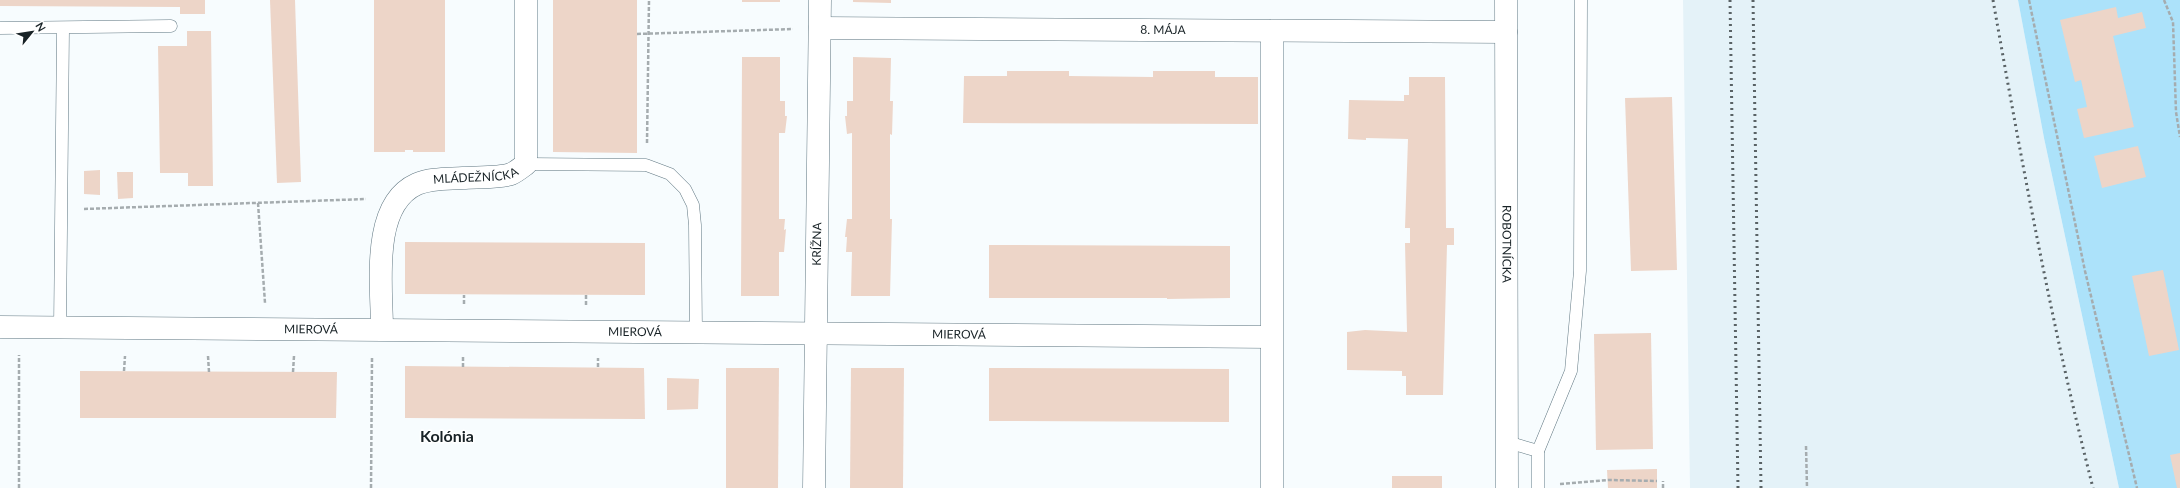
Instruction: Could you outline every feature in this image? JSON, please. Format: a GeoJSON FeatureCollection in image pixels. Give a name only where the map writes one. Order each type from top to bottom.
{"type":"FeatureCollection","features":[{"type":"Feature","properties":{"kind":"street","name":"MLÁDEŽNÍCKA"},"geometry":{"type":"LineString","coordinates":[[377,329],[382,242],[393,205],[403,193],[417,184],[431,180],[511,174],[526,164],[526,0]]}},
{"type":"Feature","properties":{"kind":"street","name":"KRÍŽNA"},"geometry":{"type":"LineString","coordinates":[[814,488],[820,0]]}},
{"type":"Feature","properties":{"kind":"street","name":"ROBOTNÍCKA"},"geometry":{"type":"LineString","coordinates":[[1506,0],[1507,488]]}},
{"type":"Feature","properties":{"kind":"street","name":"8. MÁJA"},"geometry":{"type":"LineString","coordinates":[[820,28],[1506,32]]}},
{"type":"Feature","properties":{"kind":"street"},"geometry":{"type":"LineString","coordinates":[[1272,31],[1272,488]]}},
{"type":"Feature","properties":{"kind":"street","name":"MIEROVÁ"},"geometry":{"type":"LineString","coordinates":[[9,327],[1271,337]]}},
{"type":"Feature","properties":{"kind":"lane"},"geometry":{"type":"LineString","coordinates":[[1538,488],[1538,451],[1571,371],[1580,271],[1581,0]]}},
{"type":"Feature","properties":{"kind":"lane"},"geometry":{"type":"LineString","coordinates":[[0,28],[63,29],[171,26]]}},
{"type":"Feature","properties":{"kind":"lane"},"geometry":{"type":"LineString","coordinates":[[60,328],[63,29]]}},
{"type":"Feature","properties":{"kind":"lane"},"geometry":{"type":"LineString","coordinates":[[526,164],[646,165],[670,174],[685,189],[693,205],[695,225],[696,332]]}},
{"type":"Feature","properties":{"kind":"lane"},"geometry":{"type":"LineString","coordinates":[[1507,442],[1538,451]]}},
{"type":"Feature","properties":{"kind":"path"},"geometry":{"type":"LineString","coordinates":[[646,165],[649,0]]}},
{"type":"Feature","properties":{"kind":"path"},"geometry":{"type":"LineString","coordinates":[[2029,0],[2085,271],[2137,488]]}},
{"type":"Feature","properties":{"kind":"path"},"geometry":{"type":"LineString","coordinates":[[2164,0],[2173,22],[2176,112],[2180,137]]}},
{"type":"Feature","properties":{"kind":"path"},"geometry":{"type":"LineString","coordinates":[[637,34],[820,28]]}},
{"type":"Feature","properties":{"kind":"path"},"geometry":{"type":"LineString","coordinates":[[61,210],[375,199],[393,205]]}},
{"type":"Feature","properties":{"kind":"path"},"geometry":{"type":"LineString","coordinates":[[258,203],[267,329]]}},
{"type":"Feature","properties":{"kind":"path"},"geometry":{"type":"LineString","coordinates":[[9,327],[19,488]]}},
{"type":"Feature","properties":{"kind":"path"},"geometry":{"type":"LineString","coordinates":[[370,488],[377,329]]}},
{"type":"Feature","properties":{"kind":"path"},"geometry":{"type":"LineString","coordinates":[[1806,446],[1807,488]]}},
{"type":"Feature","properties":{"kind":"path"},"geometry":{"type":"LineString","coordinates":[[1559,484],[1608,480],[1657,481]]}},
{"type":"Feature","properties":{"kind":"path"},"geometry":{"type":"LineString","coordinates":[[1662,488],[1663,481]]}},
{"type":"Feature","properties":{"kind":"shaded area"},"geometry":{"type":"Polygon","coordinates":[[[1683,0],[2018,0],[2044,138],[2119,488],[1690,488],[1683,0]]]}},
{"type":"Feature","properties":{"kind":"shaded area"},"geometry":{"type":"Polygon","coordinates":[[[2018,0],[2180,0],[2180,488],[2119,488],[2044,138],[2018,0]]]}},
{"type":"Feature","properties":{"kind":"building"},"geometry":{"type":"Polygon","coordinates":[[[0,0],[205,0],[205,14],[180,14],[180,7],[0,6],[0,0]]]}},
{"type":"Feature","properties":{"kind":"building"},"geometry":{"type":"Polygon","coordinates":[[[270,0],[295,0],[301,182],[277,183],[270,0]]]}},
{"type":"Feature","properties":{"kind":"building"},"geometry":{"type":"Polygon","coordinates":[[[374,0],[445,0],[445,152],[413,152],[413,150],[405,150],[405,152],[374,152],[374,0]]]}},
{"type":"Feature","properties":{"kind":"building"},"geometry":{"type":"Polygon","coordinates":[[[553,0],[637,0],[637,153],[553,152],[553,0]]]}},
{"type":"Feature","properties":{"kind":"building"},"geometry":{"type":"Polygon","coordinates":[[[742,0],[780,0],[780,2],[742,2],[742,0]]]}},
{"type":"Feature","properties":{"kind":"building"},"geometry":{"type":"Polygon","coordinates":[[[853,0],[891,0],[891,3],[853,2],[853,0]]]}},
{"type":"Feature","properties":{"kind":"building"},"geometry":{"type":"Polygon","coordinates":[[[2116,7],[2118,18],[2142,12],[2146,28],[2113,36],[2134,127],[2084,138],[2077,109],[2087,107],[2081,80],[2075,82],[2060,20],[2116,7]]]}},
{"type":"Feature","properties":{"kind":"building"},"geometry":{"type":"Polygon","coordinates":[[[187,31],[211,31],[213,186],[188,186],[188,173],[160,173],[158,46],[187,46],[187,31]]]}},
{"type":"Feature","properties":{"kind":"building"},"geometry":{"type":"Polygon","coordinates":[[[742,57],[780,57],[780,101],[785,101],[785,116],[787,116],[785,133],[779,133],[779,219],[785,219],[784,230],[786,229],[784,252],[779,252],[779,296],[741,296],[742,57]]]}},
{"type":"Feature","properties":{"kind":"building"},"geometry":{"type":"Polygon","coordinates":[[[853,57],[891,58],[890,101],[893,101],[892,135],[890,134],[890,219],[892,219],[890,296],[851,296],[852,252],[846,252],[847,237],[845,237],[847,219],[852,219],[852,133],[847,134],[845,116],[847,116],[847,101],[853,101],[853,57]]]}},
{"type":"Feature","properties":{"kind":"building"},"geometry":{"type":"Polygon","coordinates":[[[1007,71],[1069,71],[1069,76],[1153,77],[1153,71],[1215,71],[1215,77],[1258,77],[1258,124],[963,123],[964,76],[1007,76],[1007,71]]]}},
{"type":"Feature","properties":{"kind":"building"},"geometry":{"type":"Polygon","coordinates":[[[1409,77],[1445,77],[1446,228],[1454,228],[1454,245],[1447,245],[1443,395],[1406,395],[1406,376],[1402,376],[1402,371],[1347,370],[1347,332],[1365,330],[1407,332],[1405,243],[1410,243],[1410,228],[1405,228],[1408,139],[1348,139],[1349,100],[1404,101],[1404,95],[1409,95],[1409,77]]]}},
{"type":"Feature","properties":{"kind":"building"},"geometry":{"type":"Polygon","coordinates":[[[1672,97],[1677,270],[1631,271],[1625,98],[1672,97]]]}},
{"type":"Feature","properties":{"kind":"building"},"geometry":{"type":"Polygon","coordinates":[[[2138,146],[2146,177],[2102,188],[2094,156],[2138,146]]]}},
{"type":"Feature","properties":{"kind":"building"},"geometry":{"type":"Polygon","coordinates":[[[100,170],[100,195],[84,194],[84,171],[100,170]]]}},
{"type":"Feature","properties":{"kind":"building"},"geometry":{"type":"Polygon","coordinates":[[[117,172],[133,172],[133,198],[118,199],[117,172]]]}},
{"type":"Feature","properties":{"kind":"building"},"geometry":{"type":"Polygon","coordinates":[[[405,242],[645,243],[645,295],[405,294],[405,242]]]}},
{"type":"Feature","properties":{"kind":"building"},"geometry":{"type":"Polygon","coordinates":[[[989,245],[1230,246],[1230,298],[989,298],[989,245]]]}},
{"type":"Feature","properties":{"kind":"building"},"geometry":{"type":"Polygon","coordinates":[[[2163,270],[2179,350],[2149,356],[2132,276],[2163,270]]]}},
{"type":"Feature","properties":{"kind":"building"},"geometry":{"type":"Polygon","coordinates":[[[1651,333],[1653,449],[1596,450],[1594,334],[1651,333]]]}},
{"type":"Feature","properties":{"kind":"building"},"geometry":{"type":"Polygon","coordinates":[[[405,366],[644,368],[645,419],[405,418],[405,366]]]}},
{"type":"Feature","properties":{"kind":"building"},"geometry":{"type":"Polygon","coordinates":[[[726,368],[779,368],[778,488],[726,488],[726,368]]]}},
{"type":"Feature","properties":{"kind":"building"},"geometry":{"type":"Polygon","coordinates":[[[851,368],[904,368],[903,488],[850,488],[851,368]]]}},
{"type":"Feature","properties":{"kind":"building"},"geometry":{"type":"Polygon","coordinates":[[[989,368],[1229,369],[1229,422],[989,421],[989,368]]]}},
{"type":"Feature","properties":{"kind":"building"},"geometry":{"type":"Polygon","coordinates":[[[80,371],[337,372],[336,418],[80,418],[80,371]]]}},
{"type":"Feature","properties":{"kind":"building"},"geometry":{"type":"Polygon","coordinates":[[[667,378],[699,379],[698,409],[667,410],[667,378]]]}},
{"type":"Feature","properties":{"kind":"building"},"geometry":{"type":"Polygon","coordinates":[[[2180,453],[2180,488],[2177,488],[2170,455],[2180,453]]]}},
{"type":"Feature","properties":{"kind":"building"},"geometry":{"type":"Polygon","coordinates":[[[1657,469],[1657,488],[1608,488],[1607,470],[1657,469]]]}},
{"type":"Feature","properties":{"kind":"building"},"geometry":{"type":"Polygon","coordinates":[[[1392,476],[1442,476],[1442,488],[1392,488],[1392,476]]]}},
{"type":"Feature","properties":{"kind":"railway"},"geometry":{"type":"LineString","coordinates":[[1730,0],[1738,488]]}},
{"type":"Feature","properties":{"kind":"railway"},"geometry":{"type":"LineString","coordinates":[[1753,0],[1761,488]]}},
{"type":"Feature","properties":{"kind":"railway"},"geometry":{"type":"LineString","coordinates":[[1993,0],[2015,123],[2051,306],[2093,488]]}},
{"type":"Feature","properties":{"kind":"district","name":"Kolónia"},"geometry":{"type":"Point","coordinates":[447,436]}}]}
